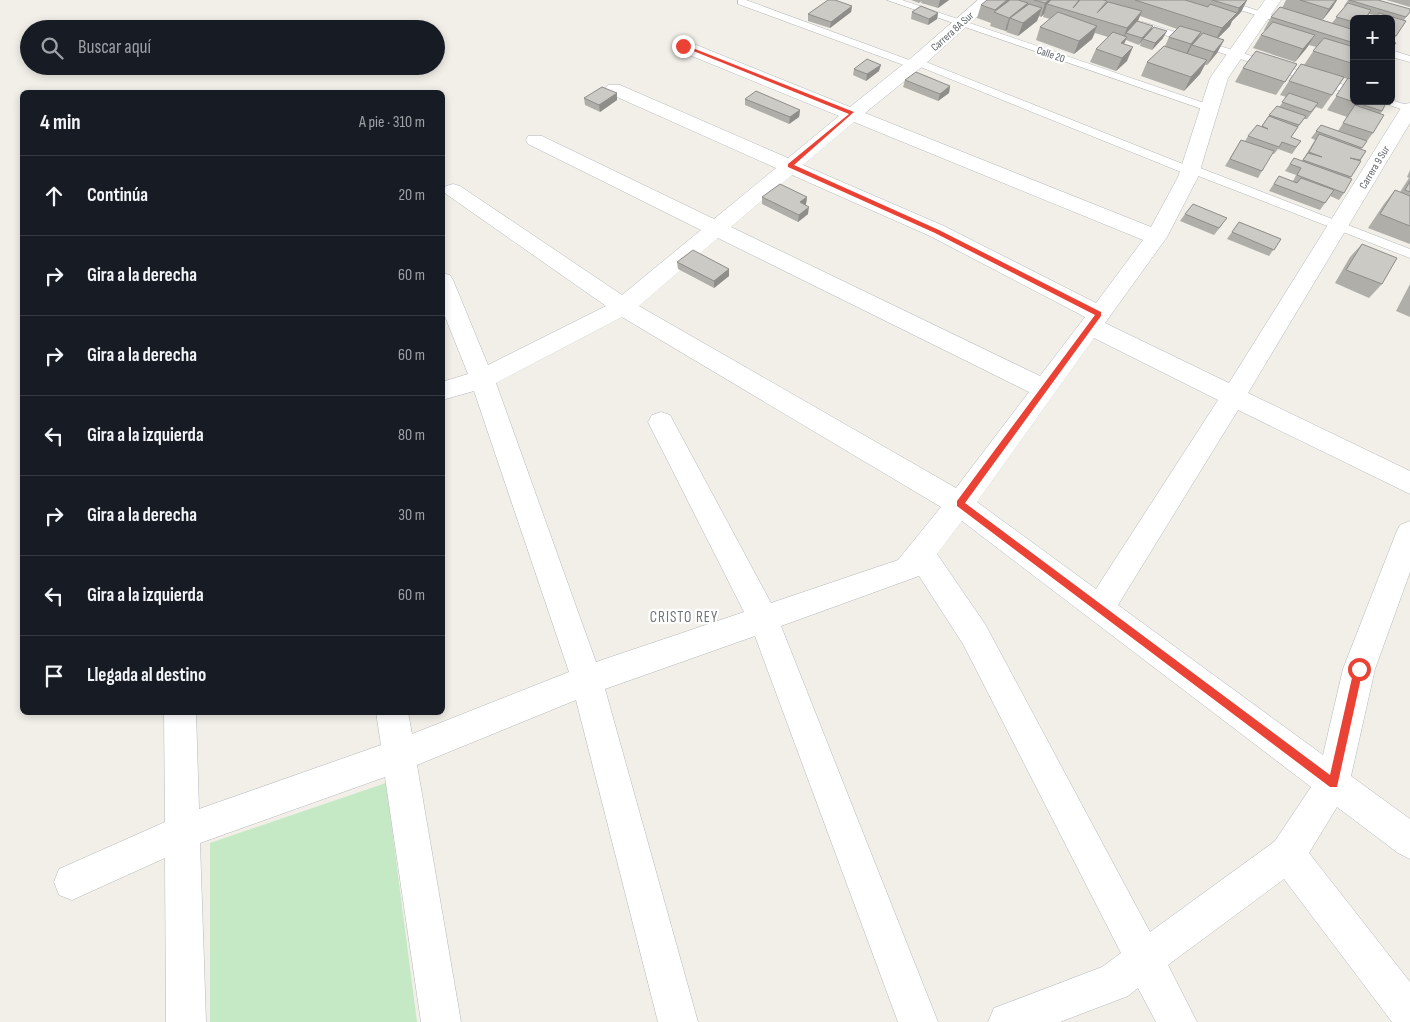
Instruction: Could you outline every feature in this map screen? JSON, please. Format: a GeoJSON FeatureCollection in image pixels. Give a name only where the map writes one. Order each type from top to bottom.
{"type":"FeatureCollection","features":[{"type":"Feature","properties":{"kind":"street","name":"Carrera 8A Sur"},"geometry":{"type":"LineString","coordinates":[[445,390],[482,380],[624,307],[852,114],[915,64],[987,0]]}},
{"type":"Feature","properties":{"kind":"street"},"geometry":{"type":"LineString","coordinates":[[72,882],[183,832],[401,755],[587,680],[908,569],[960,504],[1156,237],[1190,170],[1219,78],[1273,0]]}},
{"type":"Feature","properties":{"kind":"street"},"geometry":{"type":"LineString","coordinates":[[683,46],[1156,237]]}},
{"type":"Feature","properties":{"kind":"street"},"geometry":{"type":"LineString","coordinates":[[614,89],[937,231],[1233,397],[1410,483]]}},
{"type":"Feature","properties":{"kind":"street","name":"Carrera 9 Sur"},"geometry":{"type":"LineString","coordinates":[[1100,608],[1233,397],[1410,109]]}},
{"type":"Feature","properties":{"kind":"street"},"geometry":{"type":"LineString","coordinates":[[535,140],[1045,389]]}},
{"type":"Feature","properties":{"kind":"street"},"geometry":{"type":"LineString","coordinates":[[453,190],[624,307],[960,504],[1410,841]]}},
{"type":"Feature","properties":{"kind":"street"},"geometry":{"type":"LineString","coordinates":[[445,288],[482,380],[587,680],[678,1022]]}},
{"type":"Feature","properties":{"kind":"street"},"geometry":{"type":"LineString","coordinates":[[661,422],[763,618],[918,1022]]}},
{"type":"Feature","properties":{"kind":"street"},"geometry":{"type":"LineString","coordinates":[[1008,1022],[1114,982],[1288,854],[1333,783],[1359,669],[1410,533]]}},
{"type":"Feature","properties":{"kind":"street"},"geometry":{"type":"LineString","coordinates":[[920,553],[974,634],[1177,1022]]}},
{"type":"Feature","properties":{"kind":"street"},"geometry":{"type":"LineString","coordinates":[[180,715],[186,1022]]}},
{"type":"Feature","properties":{"kind":"street"},"geometry":{"type":"LineString","coordinates":[[393,715],[401,755],[442,1022]]}},
{"type":"Feature","properties":{"kind":"street"},"geometry":{"type":"LineString","coordinates":[[1288,854],[1410,1014]]}},
{"type":"Feature","properties":{"kind":"lane","name":"Calle 20"},"geometry":{"type":"LineString","coordinates":[[892,0],[1209,108]]}},
{"type":"Feature","properties":{"kind":"lane"},"geometry":{"type":"LineString","coordinates":[[1214,0],[1290,22]]}},
{"type":"Feature","properties":{"kind":"lane"},"geometry":{"type":"LineString","coordinates":[[742,2],[915,64],[1410,254]]}},
{"type":"Feature","properties":{"kind":"lane"},"geometry":{"type":"LineString","coordinates":[[1130,21],[1350,91]]}},
{"type":"Feature","properties":{"kind":"lane"},"geometry":{"type":"LineString","coordinates":[[1395,54],[1410,59]]}},
{"type":"Feature","properties":{"kind":"lane"},"geometry":{"type":"LineString","coordinates":[[1395,105],[1410,109]]}},
{"type":"Feature","properties":{"kind":"green space"},"geometry":{"type":"Polygon","coordinates":[[[386,783],[417,1022],[210,1022],[210,843],[386,783]]]}},
{"type":"Feature","properties":{"kind":"building"},"geometry":{"type":"Polygon","coordinates":[[[828,0],[835,0],[852,6],[831,22],[808,14],[828,0]]]}},
{"type":"Feature","properties":{"kind":"building"},"geometry":{"type":"Polygon","coordinates":[[[987,0],[1007,0],[995,10],[981,5],[987,0]]]}},
{"type":"Feature","properties":{"kind":"building"},"geometry":{"type":"Polygon","coordinates":[[[1010,0],[1028,3],[1009,18],[994,12],[1010,0]]]}},
{"type":"Feature","properties":{"kind":"building"},"geometry":{"type":"Polygon","coordinates":[[[1034,0],[1049,0],[1045,3],[1034,0]]]}},
{"type":"Feature","properties":{"kind":"building"},"geometry":{"type":"Polygon","coordinates":[[[1051,0],[1079,0],[1073,8],[1080,0],[1107,1],[1097,13],[1108,2],[1142,11],[1127,28],[1047,4],[1051,0]]]}},
{"type":"Feature","properties":{"kind":"building"},"geometry":{"type":"Polygon","coordinates":[[[1135,0],[1185,0],[1208,7],[1210,4],[1237,13],[1222,28],[1135,0]]]}},
{"type":"Feature","properties":{"kind":"building"},"geometry":{"type":"Polygon","coordinates":[[[1212,0],[1247,0],[1239,8],[1212,0]]]}},
{"type":"Feature","properties":{"kind":"building"},"geometry":{"type":"Polygon","coordinates":[[[1300,0],[1336,0],[1329,9],[1300,0]]]}},
{"type":"Feature","properties":{"kind":"building"},"geometry":{"type":"Polygon","coordinates":[[[1349,0],[1378,0],[1410,9],[1410,12],[1406,17],[1349,0]]]}},
{"type":"Feature","properties":{"kind":"building"},"geometry":{"type":"Polygon","coordinates":[[[1348,3],[1371,10],[1368,15],[1350,15],[1350,21],[1336,17],[1348,3]]]}},
{"type":"Feature","properties":{"kind":"building"},"geometry":{"type":"Polygon","coordinates":[[[1029,4],[1042,8],[1023,23],[1010,18],[1029,4]]]}},
{"type":"Feature","properties":{"kind":"building"},"geometry":{"type":"Polygon","coordinates":[[[921,6],[938,13],[929,19],[912,12],[921,6]]]}},
{"type":"Feature","properties":{"kind":"building"},"geometry":{"type":"Polygon","coordinates":[[[1280,7],[1350,29],[1350,42],[1271,17],[1280,7]]]}},
{"type":"Feature","properties":{"kind":"building"},"geometry":{"type":"Polygon","coordinates":[[[1058,12],[1097,26],[1079,41],[1040,27],[1058,12]]]}},
{"type":"Feature","properties":{"kind":"building"},"geometry":{"type":"Polygon","coordinates":[[[1395,18],[1406,21],[1395,36],[1395,18]]]}},
{"type":"Feature","properties":{"kind":"building"},"geometry":{"type":"Polygon","coordinates":[[[1137,21],[1153,26],[1142,38],[1126,33],[1137,21]]]}},
{"type":"Feature","properties":{"kind":"building"},"geometry":{"type":"Polygon","coordinates":[[[1273,22],[1315,35],[1303,49],[1261,35],[1273,22]]]}},
{"type":"Feature","properties":{"kind":"building"},"geometry":{"type":"Polygon","coordinates":[[[1180,26],[1201,32],[1191,44],[1169,37],[1180,26]]]}},
{"type":"Feature","properties":{"kind":"building"},"geometry":{"type":"Polygon","coordinates":[[[1154,27],[1167,31],[1155,43],[1143,39],[1154,27]]]}},
{"type":"Feature","properties":{"kind":"building"},"geometry":{"type":"Polygon","coordinates":[[[1113,32],[1127,37],[1121,43],[1133,47],[1122,58],[1096,49],[1113,32]]]}},
{"type":"Feature","properties":{"kind":"building"},"geometry":{"type":"Polygon","coordinates":[[[1203,33],[1224,40],[1214,52],[1192,45],[1203,33]]]}},
{"type":"Feature","properties":{"kind":"building"},"geometry":{"type":"Polygon","coordinates":[[[1324,38],[1350,46],[1350,63],[1313,51],[1324,38]]]}},
{"type":"Feature","properties":{"kind":"building"},"geometry":{"type":"Polygon","coordinates":[[[1164,46],[1207,60],[1191,77],[1147,62],[1164,46]]]}},
{"type":"Feature","properties":{"kind":"building"},"geometry":{"type":"Polygon","coordinates":[[[1256,51],[1297,64],[1285,82],[1243,68],[1256,51]]]}},
{"type":"Feature","properties":{"kind":"building"},"geometry":{"type":"Polygon","coordinates":[[[867,59],[881,65],[867,74],[854,69],[867,59]]]}},
{"type":"Feature","properties":{"kind":"building"},"geometry":{"type":"Polygon","coordinates":[[[1301,64],[1344,77],[1332,95],[1289,81],[1301,64]]]}},
{"type":"Feature","properties":{"kind":"building"},"geometry":{"type":"Polygon","coordinates":[[[916,72],[950,86],[940,94],[905,80],[916,72]]]}},
{"type":"Feature","properties":{"kind":"building"},"geometry":{"type":"Polygon","coordinates":[[[1348,78],[1350,79],[1350,101],[1336,96],[1348,78]]]}},
{"type":"Feature","properties":{"kind":"building"},"geometry":{"type":"Polygon","coordinates":[[[602,87],[617,93],[599,105],[584,98],[602,87]]]}},
{"type":"Feature","properties":{"kind":"building"},"geometry":{"type":"Polygon","coordinates":[[[756,91],[800,110],[790,117],[745,99],[756,91]]]}},
{"type":"Feature","properties":{"kind":"building"},"geometry":{"type":"Polygon","coordinates":[[[1289,93],[1318,103],[1311,112],[1282,102],[1289,93]]]}},
{"type":"Feature","properties":{"kind":"building"},"geometry":{"type":"Polygon","coordinates":[[[1355,105],[1384,115],[1373,133],[1343,123],[1355,105]]]}},
{"type":"Feature","properties":{"kind":"building"},"geometry":{"type":"Polygon","coordinates":[[[1364,105],[1385,105],[1382,111],[1364,105]]]}},
{"type":"Feature","properties":{"kind":"building"},"geometry":{"type":"Polygon","coordinates":[[[1277,106],[1306,116],[1299,125],[1269,115],[1277,106]]]}},
{"type":"Feature","properties":{"kind":"building"},"geometry":{"type":"Polygon","coordinates":[[[1269,116],[1298,127],[1291,137],[1301,141],[1296,147],[1282,142],[1279,147],[1248,136],[1257,125],[1268,129],[1262,126],[1269,116]]]}},
{"type":"Feature","properties":{"kind":"building"},"geometry":{"type":"Polygon","coordinates":[[[1321,125],[1367,141],[1362,148],[1316,131],[1321,125]]]}},
{"type":"Feature","properties":{"kind":"building"},"geometry":{"type":"Polygon","coordinates":[[[1319,134],[1366,151],[1360,160],[1350,158],[1361,161],[1351,177],[1303,160],[1308,153],[1322,157],[1309,152],[1319,134]]]}},
{"type":"Feature","properties":{"kind":"building"},"geometry":{"type":"Polygon","coordinates":[[[1241,140],[1274,151],[1262,171],[1230,159],[1241,140]]]}},
{"type":"Feature","properties":{"kind":"building"},"geometry":{"type":"Polygon","coordinates":[[[1294,158],[1352,179],[1344,193],[1297,175],[1301,168],[1290,164],[1294,158]]]}},
{"type":"Feature","properties":{"kind":"building"},"geometry":{"type":"Polygon","coordinates":[[[1279,176],[1297,183],[1301,178],[1334,190],[1325,203],[1274,184],[1279,176]]]}},
{"type":"Feature","properties":{"kind":"building"},"geometry":{"type":"Polygon","coordinates":[[[1410,181],[1410,192],[1405,190],[1410,181]]]}},
{"type":"Feature","properties":{"kind":"building"},"geometry":{"type":"Polygon","coordinates":[[[780,184],[807,197],[800,202],[809,207],[799,215],[762,197],[780,184]]]}},
{"type":"Feature","properties":{"kind":"building"},"geometry":{"type":"Polygon","coordinates":[[[1395,190],[1410,196],[1410,226],[1380,214],[1395,190]]]}},
{"type":"Feature","properties":{"kind":"building"},"geometry":{"type":"Polygon","coordinates":[[[1193,204],[1227,218],[1219,228],[1185,214],[1193,204]]]}},
{"type":"Feature","properties":{"kind":"building"},"geometry":{"type":"Polygon","coordinates":[[[1239,222],[1281,239],[1274,250],[1232,232],[1239,222]]]}},
{"type":"Feature","properties":{"kind":"building"},"geometry":{"type":"Polygon","coordinates":[[[1362,244],[1397,258],[1382,284],[1346,270],[1362,244]]]}},
{"type":"Feature","properties":{"kind":"building"},"geometry":{"type":"Polygon","coordinates":[[[693,250],[729,269],[714,281],[677,262],[693,250]]]}},
{"type":"Feature","properties":{"kind":"district","name":"CRISTO REY"},"geometry":{"type":"Point","coordinates":[684,617]}},
{"type":"Feature","properties":{"kind":"route"},"geometry":{"type":"LineString","coordinates":[[683,46],[852,114],[790,166],[937,231],[1099,314],[960,504],[1333,783],[1359,669]]}}]}
